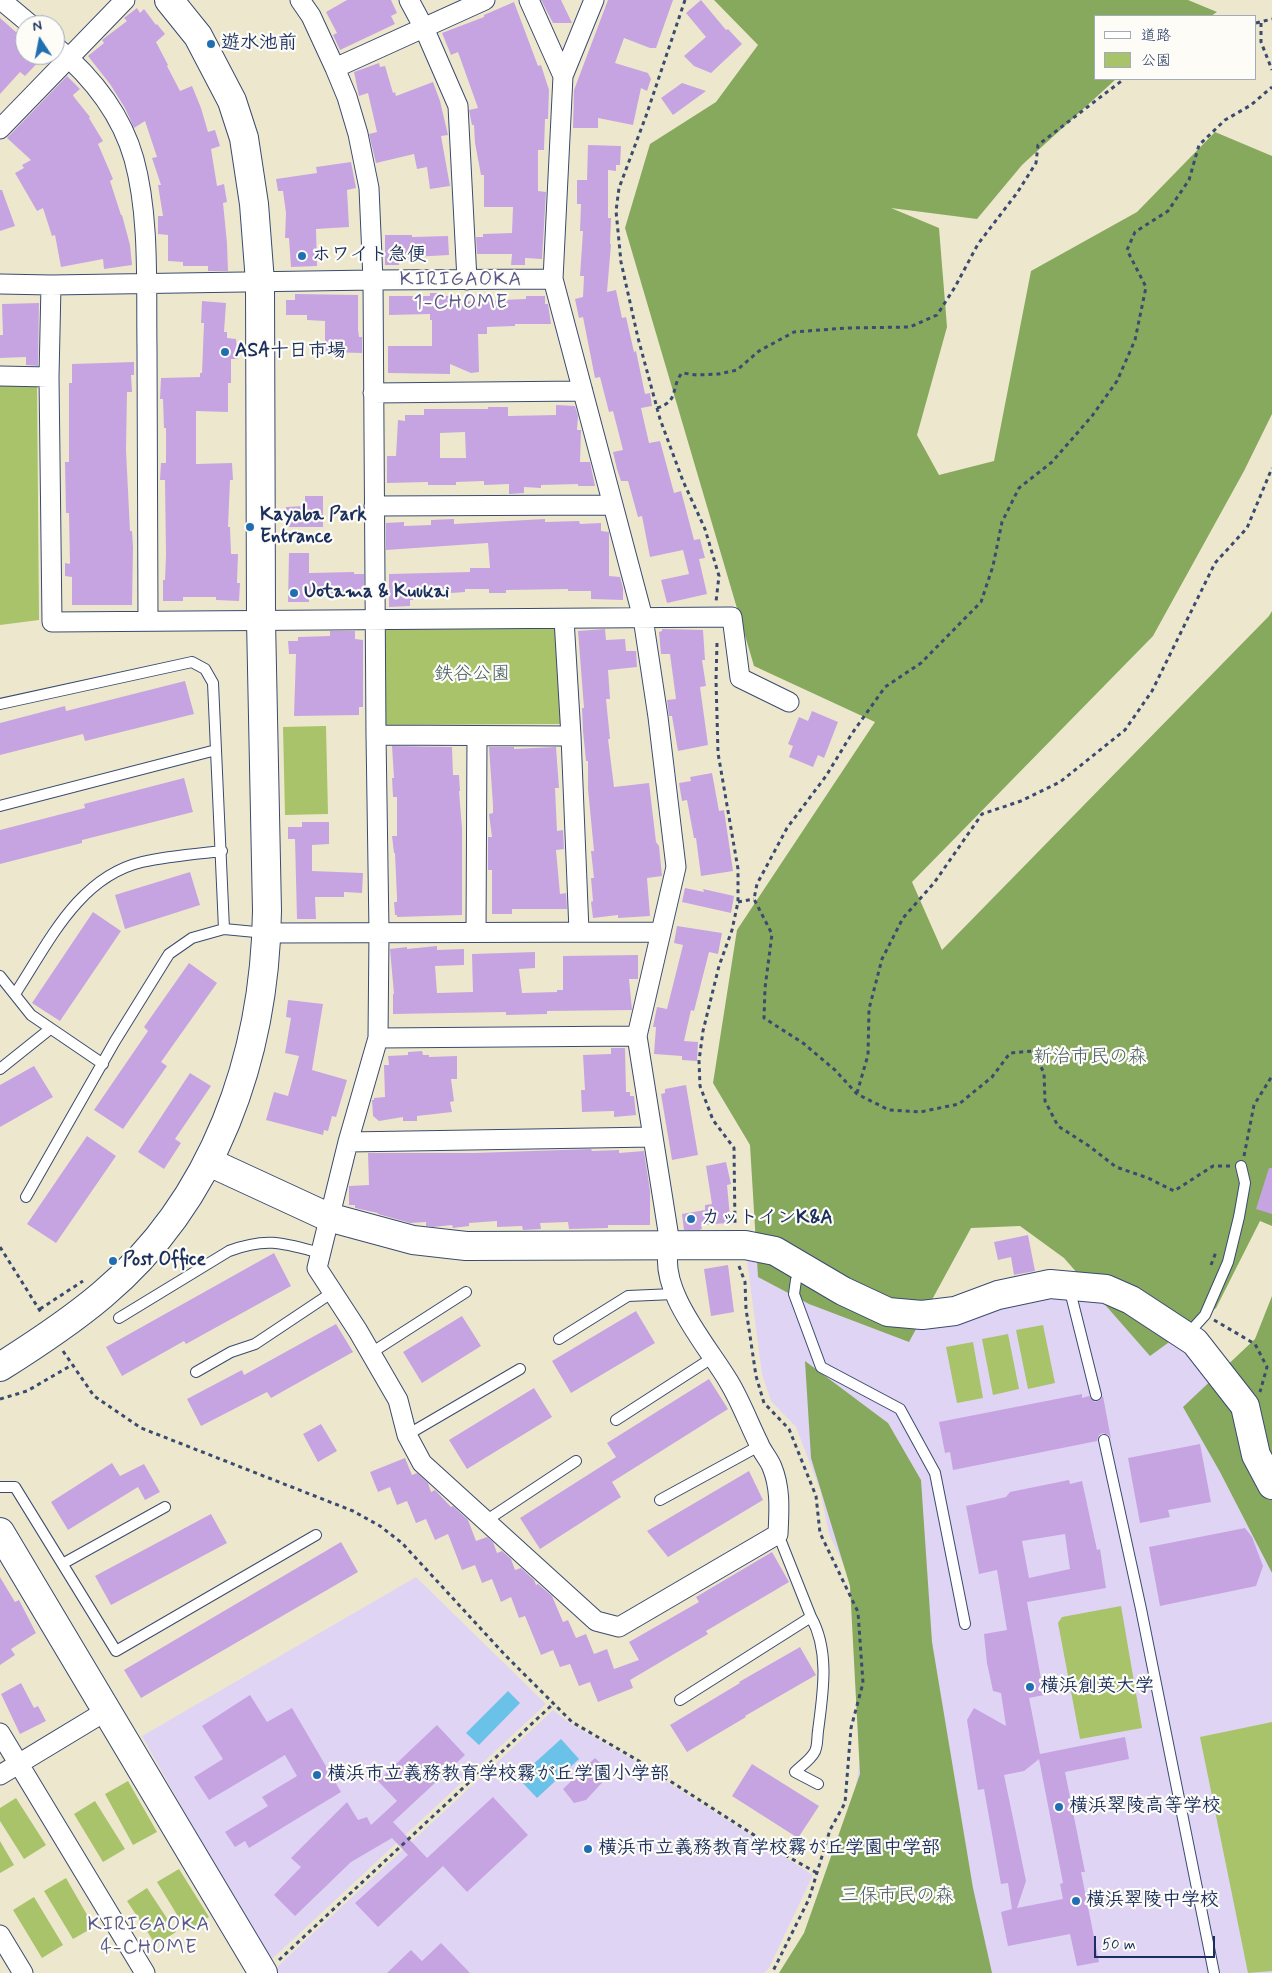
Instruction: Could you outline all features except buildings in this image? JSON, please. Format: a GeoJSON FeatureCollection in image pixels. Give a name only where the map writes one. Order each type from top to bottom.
{"type":"FeatureCollection","features":[{"type":"Feature","properties":{"kind":"street"},"geometry":{"type":"LineString","coordinates":[[1,0],[19,15]]}},
{"type":"Feature","properties":{"kind":"street"},"geometry":{"type":"LineString","coordinates":[[65,49],[125,0]]}},
{"type":"Feature","properties":{"kind":"street"},"geometry":{"type":"LineString","coordinates":[[0,1367],[50,1336],[104,1294],[131,1268],[178,1214],[209,1162],[238,1094],[256,1020],[267,934],[261,620],[260,282],[254,204],[244,138],[232,102],[198,36],[169,0]]}},
{"type":"Feature","properties":{"kind":"street"},"geometry":{"type":"LineString","coordinates":[[300,0],[311,16],[335,68],[347,97],[358,134],[369,188],[373,280],[379,932],[378,1038],[328,1217],[317,1268],[398,1400],[407,1435],[422,1463],[596,1621],[619,1627],[778,1534],[779,1493],[772,1466],[759,1446],[729,1382],[712,1358],[674,1294],[666,1256],[670,1244],[637,1036],[676,867],[658,717],[643,618],[553,279],[564,76],[594,0]]}},
{"type":"Feature","properties":{"kind":"street"},"geometry":{"type":"LineString","coordinates":[[410,0],[458,106],[467,280]]}},
{"type":"Feature","properties":{"kind":"street"},"geometry":{"type":"LineString","coordinates":[[335,68],[485,0]]}},
{"type":"Feature","properties":{"kind":"street"},"geometry":{"type":"LineString","coordinates":[[529,0],[564,76]]}},
{"type":"Feature","properties":{"kind":"street"},"geometry":{"type":"LineString","coordinates":[[65,54],[104,98],[119,120],[134,158],[142,201],[146,282],[148,621]]}},
{"type":"Feature","properties":{"kind":"street"},"geometry":{"type":"LineString","coordinates":[[0,129],[51,65]]}},
{"type":"Feature","properties":{"kind":"street"},"geometry":{"type":"LineString","coordinates":[[0,284],[553,279]]}},
{"type":"Feature","properties":{"kind":"street"},"geometry":{"type":"LineString","coordinates":[[51,285],[49,377],[52,622],[732,617],[740,678],[789,702]]}},
{"type":"Feature","properties":{"kind":"street"},"geometry":{"type":"LineString","coordinates":[[0,376],[49,377]]}},
{"type":"Feature","properties":{"kind":"street"},"geometry":{"type":"LineString","coordinates":[[373,392],[583,391]]}},
{"type":"Feature","properties":{"kind":"street"},"geometry":{"type":"LineString","coordinates":[[374,506],[612,505]]}},
{"type":"Feature","properties":{"kind":"street"},"geometry":{"type":"LineString","coordinates":[[564,619],[579,931]]}},
{"type":"Feature","properties":{"kind":"street"},"geometry":{"type":"LineString","coordinates":[[376,735],[571,736]]}},
{"type":"Feature","properties":{"kind":"street"},"geometry":{"type":"LineString","coordinates":[[476,932],[477,736]]}},
{"type":"Feature","properties":{"kind":"street"},"geometry":{"type":"LineString","coordinates":[[267,934],[661,932]]}},
{"type":"Feature","properties":{"kind":"street"},"geometry":{"type":"LineString","coordinates":[[378,1038],[637,1036]]}},
{"type":"Feature","properties":{"kind":"street"},"geometry":{"type":"LineString","coordinates":[[348,1142],[653,1137]]}},
{"type":"Feature","properties":{"kind":"street"},"geometry":{"type":"LineString","coordinates":[[209,1162],[328,1217],[362,1228],[413,1240],[466,1246],[735,1244],[775,1251],[800,1268],[888,1312],[922,1315],[955,1311],[998,1295],[1050,1284],[1106,1289],[1131,1300],[1195,1342],[1245,1406],[1256,1455],[1272,1485]]}},
{"type":"Feature","properties":{"kind":"street"},"geometry":{"type":"LineString","coordinates":[[0,1532],[263,1973]]}},
{"type":"Feature","properties":{"kind":"street"},"geometry":{"type":"LineString","coordinates":[[0,1775],[106,1710]]}},
{"type":"Feature","properties":{"kind":"street"},"geometry":{"type":"LineString","coordinates":[[0,1733],[145,1973]]}},
{"type":"Feature","properties":{"kind":"street"},"geometry":{"type":"LineString","coordinates":[[0,1935],[23,1973]]}},
{"type":"Feature","properties":{"kind":"street"},"geometry":{"type":"LineString","coordinates":[[258,1973],[263,1973]]}},
{"type":"Feature","properties":{"kind":"lane"},"geometry":{"type":"LineString","coordinates":[[0,704],[192,662],[204,669],[214,683],[224,929]]}},
{"type":"Feature","properties":{"kind":"lane"},"geometry":{"type":"LineString","coordinates":[[0,806],[216,750]]}},
{"type":"Feature","properties":{"kind":"lane"},"geometry":{"type":"LineString","coordinates":[[15,994],[73,906],[86,892],[114,872],[141,862],[222,850]]}},
{"type":"Feature","properties":{"kind":"lane"},"geometry":{"type":"LineString","coordinates":[[26,1197],[169,954],[192,938],[224,929],[267,934]]}},
{"type":"Feature","properties":{"kind":"lane"},"geometry":{"type":"LineString","coordinates":[[0,976],[31,1015],[103,1064]]}},
{"type":"Feature","properties":{"kind":"lane"},"geometry":{"type":"LineString","coordinates":[[0,1069],[50,1029]]}},
{"type":"Feature","properties":{"kind":"lane"},"geometry":{"type":"LineString","coordinates":[[1186,1337],[1205,1316],[1228,1262],[1245,1182],[1242,1166]]}},
{"type":"Feature","properties":{"kind":"lane"},"geometry":{"type":"LineString","coordinates":[[119,1318],[229,1251],[247,1244],[276,1242],[320,1253]]}},
{"type":"Feature","properties":{"kind":"lane"},"geometry":{"type":"LineString","coordinates":[[800,1268],[794,1294],[821,1367],[900,1409],[935,1473],[965,1624]]}},
{"type":"Feature","properties":{"kind":"lane"},"geometry":{"type":"LineString","coordinates":[[1069,1285],[1096,1395]]}},
{"type":"Feature","properties":{"kind":"lane"},"geometry":{"type":"LineString","coordinates":[[196,1372],[231,1352],[255,1344],[332,1292]]}},
{"type":"Feature","properties":{"kind":"lane"},"geometry":{"type":"LineString","coordinates":[[371,1354],[466,1292]]}},
{"type":"Feature","properties":{"kind":"lane"},"geometry":{"type":"LineString","coordinates":[[559,1339],[628,1296],[674,1294]]}},
{"type":"Feature","properties":{"kind":"lane"},"geometry":{"type":"LineString","coordinates":[[616,1420],[712,1358]]}},
{"type":"Feature","properties":{"kind":"lane"},"geometry":{"type":"LineString","coordinates":[[407,1435],[520,1369]]}},
{"type":"Feature","properties":{"kind":"lane"},"geometry":{"type":"LineString","coordinates":[[1104,1440],[1143,1619],[1214,1973]]}},
{"type":"Feature","properties":{"kind":"lane"},"geometry":{"type":"LineString","coordinates":[[660,1500],[759,1446]]}},
{"type":"Feature","properties":{"kind":"lane"},"geometry":{"type":"LineString","coordinates":[[487,1520],[576,1461]]}},
{"type":"Feature","properties":{"kind":"lane"},"geometry":{"type":"LineString","coordinates":[[0,1487],[15,1487],[64,1563],[116,1651],[316,1535]]}},
{"type":"Feature","properties":{"kind":"lane"},"geometry":{"type":"LineString","coordinates":[[64,1563],[165,1507]]}},
{"type":"Feature","properties":{"kind":"lane"},"geometry":{"type":"LineString","coordinates":[[778,1534],[818,1630],[822,1650],[823,1680],[815,1752],[795,1772],[818,1784]]}},
{"type":"Feature","properties":{"kind":"lane"},"geometry":{"type":"LineString","coordinates":[[680,1700],[811,1617]]}},
{"type":"Feature","properties":{"kind":"path"},"geometry":{"type":"LineString","coordinates":[[685,0],[646,116],[619,188],[616,212],[621,262],[627,292],[657,408],[683,481],[705,529],[718,576],[715,618],[717,631],[718,753],[738,869],[738,902],[732,930],[719,966],[703,1031],[699,1061],[700,1086],[712,1120],[734,1148],[735,1244]]}},
{"type":"Feature","properties":{"kind":"path"},"geometry":{"type":"LineString","coordinates":[[1257,24],[1272,19]]}},
{"type":"Feature","properties":{"kind":"path"},"geometry":{"type":"LineString","coordinates":[[1261,23],[1261,42],[1272,70]]}},
{"type":"Feature","properties":{"kind":"path"},"geometry":{"type":"LineString","coordinates":[[657,408],[666,405],[674,397],[676,381],[682,373],[698,375],[719,374],[737,370],[759,351],[794,332],[846,328],[910,327],[937,315],[955,287],[978,244],[1018,193],[1036,163],[1038,145],[1123,80]]}},
{"type":"Feature","properties":{"kind":"path"},"geometry":{"type":"LineString","coordinates":[[1242,1166],[1213,1166],[1174,1190],[1148,1178],[1116,1167],[1089,1146],[1058,1126],[1045,1101],[1044,1073],[1033,1052],[1010,1053],[992,1077],[959,1104],[920,1112],[889,1110],[857,1094],[835,1070],[803,1043],[764,1018],[765,988],[772,934],[754,899],[757,884],[787,828],[826,776],[851,735],[885,687],[922,663],[981,602],[993,566],[1002,522],[1019,488],[1052,462],[1092,416],[1117,381],[1135,340],[1146,287],[1127,250],[1135,232],[1168,211],[1189,180],[1199,145],[1225,120],[1251,105],[1272,87]]}},
{"type":"Feature","properties":{"kind":"path"},"geometry":{"type":"LineString","coordinates":[[857,1094],[868,1055],[869,1009],[882,958],[903,918],[934,884],[982,814],[1021,801],[1060,782],[1125,730],[1152,691],[1216,563],[1247,528],[1272,468]]}},
{"type":"Feature","properties":{"kind":"path"},"geometry":{"type":"LineString","coordinates":[[738,902],[754,899]]}},
{"type":"Feature","properties":{"kind":"path"},"geometry":{"type":"LineString","coordinates":[[0,1247],[43,1316]]}},
{"type":"Feature","properties":{"kind":"path"},"geometry":{"type":"LineString","coordinates":[[40,1309],[85,1279]]}},
{"type":"Feature","properties":{"kind":"path"},"geometry":{"type":"LineString","coordinates":[[1205,1316],[1255,1344],[1267,1367],[1260,1394]]}},
{"type":"Feature","properties":{"kind":"path"},"geometry":{"type":"LineString","coordinates":[[62,1349],[94,1396],[141,1428],[353,1511],[380,1526],[402,1543],[447,1594],[572,1722],[639,1761],[816,1873]]}},
{"type":"Feature","properties":{"kind":"path"},"geometry":{"type":"LineString","coordinates":[[0,1399],[27,1391],[72,1365]]}},
{"type":"Feature","properties":{"kind":"path"},"geometry":{"type":"LineString","coordinates":[[263,1973],[553,1704]]}},
{"type":"Feature","properties":{"kind":"shaded area"},"geometry":{"type":"Polygon","coordinates":[[[746,1253],[893,1321],[1002,1299],[1095,1292],[1195,1352],[1272,1517],[1272,1973],[784,1973],[817,1924],[852,1811],[872,1684],[862,1603],[829,1534],[820,1490],[796,1427],[771,1401],[762,1374],[746,1253]]]}},
{"type":"Feature","properties":{"kind":"shaded area","name":"横浜市立義務教育学校霧が丘学園小学部"},"geometry":{"type":"Polygon","coordinates":[[[416,1577],[546,1704],[272,1959],[185,1813],[142,1736],[416,1577]]]}},
{"type":"Feature","properties":{"kind":"shaded area","name":"横浜市立義務教育学校霧が丘学園中学部"},"geometry":{"type":"Polygon","coordinates":[[[553,1710],[571,1724],[628,1757],[813,1875],[769,1968],[764,1973],[276,1973],[278,1966],[553,1710]]]}},
{"type":"Feature","properties":{"kind":"green space","name":"新治市民の森"},"geometry":{"type":"Polygon","coordinates":[[[714,0],[1188,0],[1217,12],[1212,15],[1094,15],[1094,80],[1115,80],[1022,165],[977,219],[891,208],[939,228],[947,327],[917,435],[939,475],[994,461],[1031,271],[1137,212],[1215,132],[1272,156],[1272,414],[1244,471],[1153,636],[912,882],[942,950],[1272,611],[1272,1226],[1260,1221],[1216,1308],[1150,1356],[1064,1258],[1020,1226],[971,1228],[909,1342],[809,1304],[758,1277],[750,1145],[713,1083],[737,930],[875,722],[754,666],[625,228],[650,144],[716,102],[758,45],[714,0]]]}},
{"type":"Feature","properties":{"kind":"green space"},"geometry":{"type":"Polygon","coordinates":[[[37,381],[39,620],[0,625],[0,382],[37,381]]]}},
{"type":"Feature","properties":{"kind":"green space","name":"鉄谷公園"},"geometry":{"type":"Polygon","coordinates":[[[557,625],[563,724],[381,725],[381,627],[557,625]]]}},
{"type":"Feature","properties":{"kind":"green space"},"geometry":{"type":"Polygon","coordinates":[[[326,726],[328,814],[285,815],[283,727],[326,726]]]}},
{"type":"Feature","properties":{"kind":"green space"},"geometry":{"type":"Polygon","coordinates":[[[1272,1296],[1272,1573],[1220,1472],[1183,1407],[1255,1339],[1272,1296]]]}},
{"type":"Feature","properties":{"kind":"green space"},"geometry":{"type":"Polygon","coordinates":[[[1043,1325],[1055,1383],[1028,1389],[1016,1330],[1043,1325]]]}},
{"type":"Feature","properties":{"kind":"green space"},"geometry":{"type":"Polygon","coordinates":[[[1008,1334],[1019,1389],[993,1395],[982,1339],[1008,1334]]]}},
{"type":"Feature","properties":{"kind":"green space"},"geometry":{"type":"Polygon","coordinates":[[[973,1342],[983,1398],[957,1403],[946,1347],[973,1342]]]}},
{"type":"Feature","properties":{"kind":"green space","name":"三保市民の森"},"geometry":{"type":"Polygon","coordinates":[[[805,1361],[888,1423],[921,1480],[932,1642],[973,1888],[992,1973],[779,1973],[804,1933],[860,1774],[850,1586],[811,1458],[805,1361]]]}},
{"type":"Feature","properties":{"kind":"green space"},"geometry":{"type":"Polygon","coordinates":[[[1121,1606],[1142,1728],[1080,1739],[1058,1623],[1062,1617],[1121,1606]]]}},
{"type":"Feature","properties":{"kind":"green space"},"geometry":{"type":"Polygon","coordinates":[[[1272,1722],[1272,1971],[1248,1973],[1200,1737],[1272,1722]]]}},
{"type":"Feature","properties":{"kind":"green space"},"geometry":{"type":"Polygon","coordinates":[[[128,1781],[157,1832],[133,1845],[105,1794],[128,1781]]]}},
{"type":"Feature","properties":{"kind":"green space"},"geometry":{"type":"Polygon","coordinates":[[[16,1798],[46,1845],[24,1859],[0,1821],[0,1808],[16,1798]]]}},
{"type":"Feature","properties":{"kind":"green space"},"geometry":{"type":"Polygon","coordinates":[[[95,1801],[125,1849],[103,1862],[74,1814],[95,1801]]]}},
{"type":"Feature","properties":{"kind":"green space"},"geometry":{"type":"Polygon","coordinates":[[[0,1841],[14,1865],[0,1873],[0,1841]]]}},
{"type":"Feature","properties":{"kind":"green space"},"geometry":{"type":"Polygon","coordinates":[[[179,1869],[209,1917],[187,1931],[157,1882],[179,1869]]]}},
{"type":"Feature","properties":{"kind":"green space"},"geometry":{"type":"Polygon","coordinates":[[[66,1878],[94,1927],[73,1939],[44,1891],[66,1878]]]}},
{"type":"Feature","properties":{"kind":"green space"},"geometry":{"type":"Polygon","coordinates":[[[147,1888],[176,1932],[156,1945],[127,1901],[147,1888]]]}},
{"type":"Feature","properties":{"kind":"green space"},"geometry":{"type":"Polygon","coordinates":[[[34,1897],[63,1945],[42,1958],[13,1910],[34,1897]]]}},
{"type":"Feature","properties":{"kind":"water"},"geometry":{"type":"Polygon","coordinates":[[[508,1691],[520,1703],[479,1745],[466,1733],[508,1691]]]}},
{"type":"Feature","properties":{"kind":"water"},"geometry":{"type":"Polygon","coordinates":[[[561,1739],[579,1759],[537,1798],[518,1778],[561,1739]]]}},
{"type":"Feature","properties":{"kind":"place","name":"遊水池前"},"geometry":{"type":"Point","coordinates":[211,44]}},
{"type":"Feature","properties":{"kind":"place","name":"ホワイト急便"},"geometry":{"type":"Point","coordinates":[302,256]}},
{"type":"Feature","properties":{"kind":"place","name":"ASA十日市場"},"geometry":{"type":"Point","coordinates":[225,352]}},
{"type":"Feature","properties":{"kind":"place","name":"Kayaba Park Entrance"},"geometry":{"type":"Point","coordinates":[250,527]}},
{"type":"Feature","properties":{"kind":"place","name":"Uotama & Kuukai"},"geometry":{"type":"Point","coordinates":[294,593]}},
{"type":"Feature","properties":{"kind":"place","name":"カットインK&A"},"geometry":{"type":"Point","coordinates":[691,1219]}},
{"type":"Feature","properties":{"kind":"place","name":"Post Office"},"geometry":{"type":"Point","coordinates":[113,1261]}},
{"type":"Feature","properties":{"kind":"place","name":"横浜創英大学"},"geometry":{"type":"Point","coordinates":[1030,1687]}},
{"type":"Feature","properties":{"kind":"place","name":"横浜市立義務教育学校霧が丘学園小学部"},"geometry":{"type":"Point","coordinates":[317,1775]}},
{"type":"Feature","properties":{"kind":"place","name":"横浜翠陵高等学校"},"geometry":{"type":"Point","coordinates":[1059,1807]}},
{"type":"Feature","properties":{"kind":"place","name":"横浜市立義務教育学校霧が丘学園中学部"},"geometry":{"type":"Point","coordinates":[588,1849]}},
{"type":"Feature","properties":{"kind":"place","name":"横浜翠陵中学校"},"geometry":{"type":"Point","coordinates":[1076,1901]}},
{"type":"Feature","properties":{"kind":"district","name":"KIRIGAOKA 1-CHOME"},"geometry":{"type":"Point","coordinates":[461,292]}},
{"type":"Feature","properties":{"kind":"district","name":"KIRIGAOKA 4-CHOME"},"geometry":{"type":"Point","coordinates":[149,1938]}}]}
